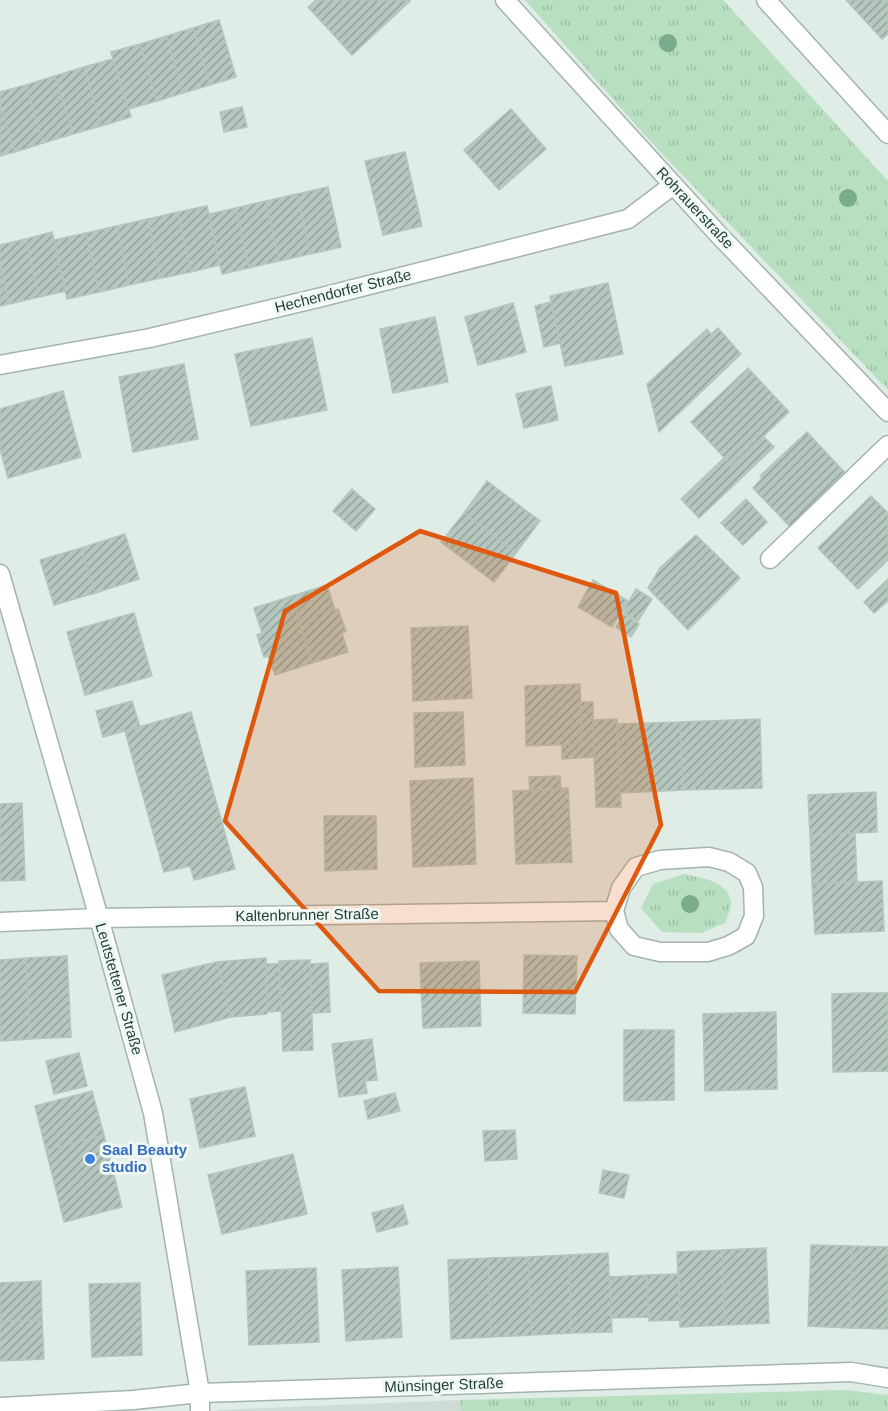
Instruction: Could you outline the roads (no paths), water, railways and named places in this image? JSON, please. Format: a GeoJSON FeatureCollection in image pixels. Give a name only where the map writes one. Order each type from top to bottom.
{"type":"FeatureCollection","features":[{"type":"Feature","properties":{"kind":"street","name":"Rohrauerstraße"},"geometry":{"type":"LineString","coordinates":[[505,0],[718,234],[888,412]]}},
{"type":"Feature","properties":{"kind":"street"},"geometry":{"type":"LineString","coordinates":[[766,0],[888,134]]}},
{"type":"Feature","properties":{"kind":"street","name":"Hechendorfer Straße"},"geometry":{"type":"LineString","coordinates":[[0,364],[150,338],[628,219],[673,184]]}},
{"type":"Feature","properties":{"kind":"street"},"geometry":{"type":"LineString","coordinates":[[770,560],[888,445]]}},
{"type":"Feature","properties":{"kind":"street","name":"Leutstettener Straße"},"geometry":{"type":"LineString","coordinates":[[0,574],[153,1113],[200,1393],[200,1411]]}},
{"type":"Feature","properties":{"kind":"street"},"geometry":{"type":"LineString","coordinates":[[709,857],[729,862],[747,873],[753,887],[754,916],[746,936],[728,946],[708,952],[660,952],[634,946],[619,929],[614,911],[621,888],[636,867],[660,860],[709,857]]}},
{"type":"Feature","properties":{"kind":"street","name":"Kaltenbrunner Straße"},"geometry":{"type":"LineString","coordinates":[[0,922],[99,918],[614,911]]}},
{"type":"Feature","properties":{"kind":"street","name":"Münsinger Straße"},"geometry":{"type":"LineString","coordinates":[[0,1407],[133,1400],[200,1393],[851,1372],[888,1378]]}},
{"type":"Feature","properties":{"kind":"place","name":"Saal Beauty studio"},"geometry":{"type":"Point","coordinates":[90,1159]}}]}
